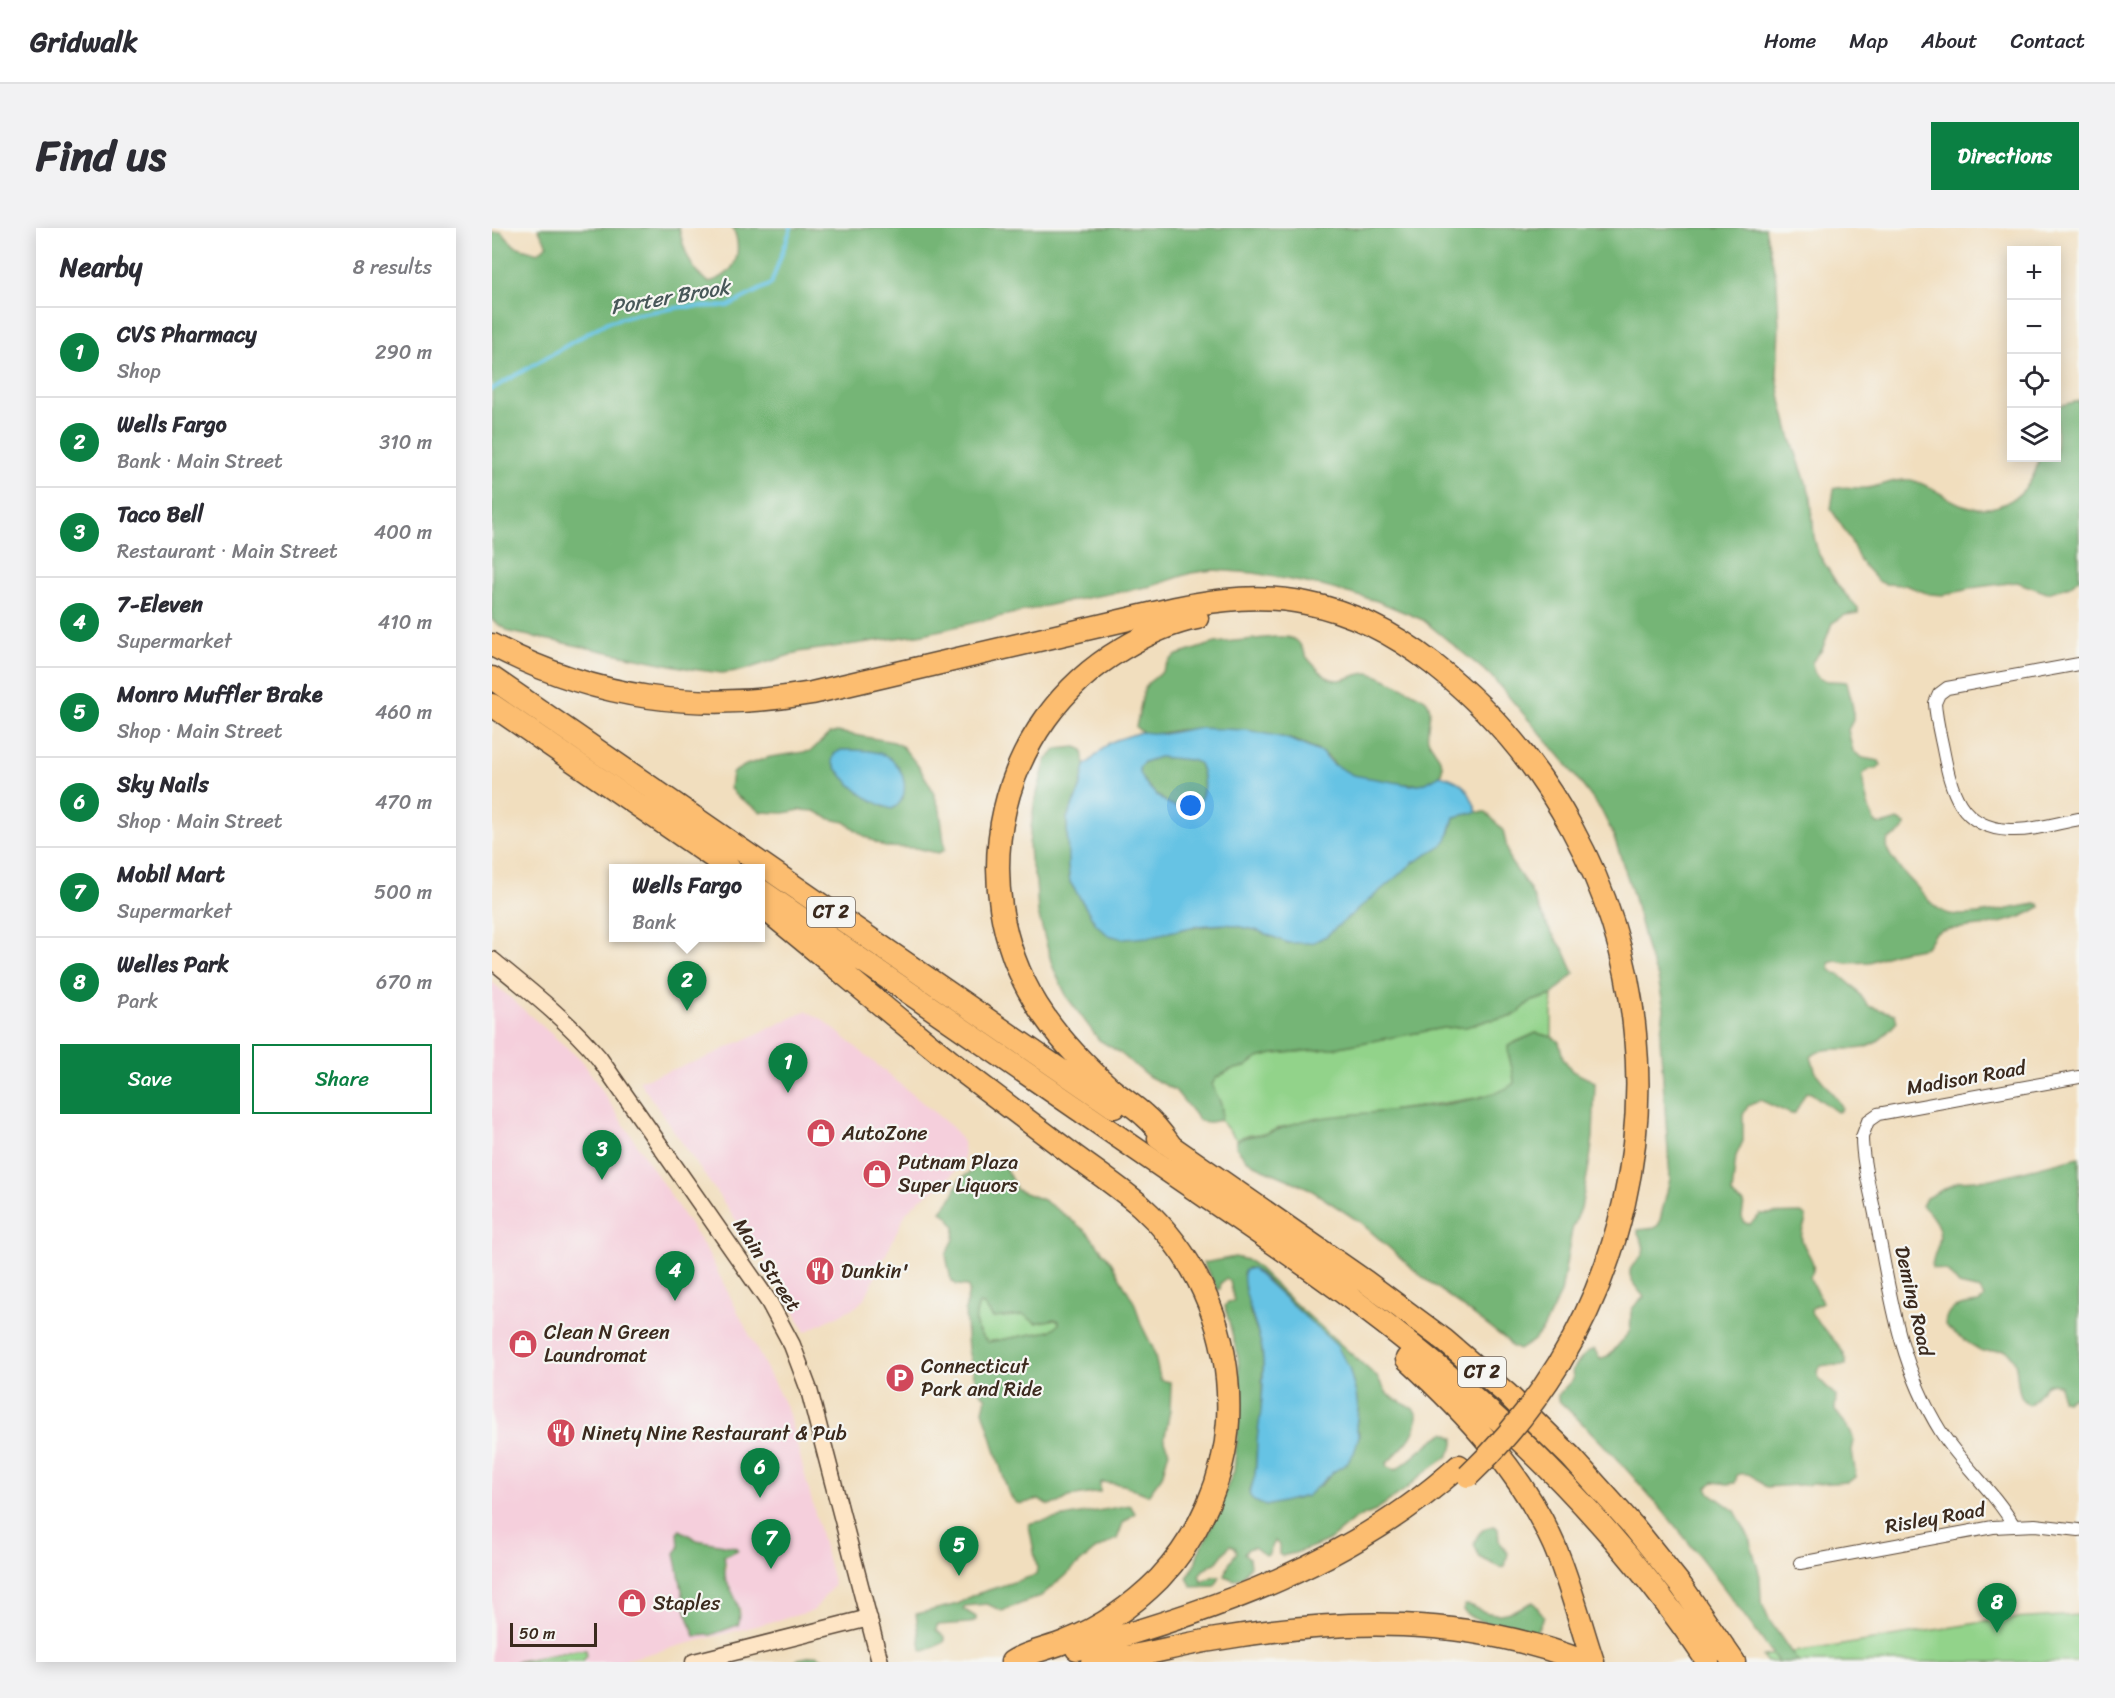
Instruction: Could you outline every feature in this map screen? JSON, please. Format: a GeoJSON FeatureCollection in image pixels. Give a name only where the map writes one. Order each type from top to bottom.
{"type":"FeatureCollection","features":[{"type":"Feature","properties":{"kind":"highway"},"geometry":{"type":"LineString","coordinates":[[492,645],[544,669],[609,690],[659,699],[712,702],[763,700],[812,693],[1176,608],[1235,599],[1281,599],[1327,608],[1371,625],[1414,650],[1450,677],[1486,712],[1523,754],[1554,797],[1581,845],[1601,891],[1618,942],[1628,986],[1635,1034],[1636,1122],[1630,1174],[1618,1227],[1604,1271],[1586,1315],[1554,1359],[1514,1427],[1463,1471],[1377,1528],[1276,1581],[1168,1622],[1023,1662]]}},
{"type":"Feature","properties":{"kind":"highway"},"geometry":{"type":"LineString","coordinates":[[1171,1146],[1149,1119],[1104,1082],[1063,1040],[1038,1006],[1020,972],[1006,936],[998,890],[1002,822],[1012,784],[1034,738],[1064,697],[1094,667],[1145,636],[1193,619],[1246,612],[1296,615],[1333,624],[1370,639],[1413,667],[1452,698],[1494,741],[1526,780],[1558,832],[1589,896],[1603,937],[1616,993],[1622,1037],[1623,1101],[1618,1160],[1607,1214],[1594,1258],[1554,1359]]}},
{"type":"Feature","properties":{"kind":"highway","name":"CT 2"},"geometry":{"type":"LineString","coordinates":[[492,678],[762,864]]}},
{"type":"Feature","properties":{"kind":"highway"},"geometry":{"type":"LineString","coordinates":[[492,705],[723,864]]}},
{"type":"Feature","properties":{"kind":"highway"},"geometry":{"type":"LineString","coordinates":[[702,850],[714,864]]}},
{"type":"Feature","properties":{"kind":"highway","name":"CT 2"},"geometry":{"type":"LineString","coordinates":[[765,866],[1366,1282],[1444,1340],[1507,1394],[1571,1457],[1634,1527],[1682,1587],[1734,1662]]}},
{"type":"Feature","properties":{"kind":"highway","name":"CT 2"},"geometry":{"type":"LineString","coordinates":[[765,893],[1309,1268],[1367,1310],[1446,1373],[1497,1418],[1564,1483],[1634,1561],[1708,1662]]}},
{"type":"Feature","properties":{"kind":"highway"},"geometry":{"type":"LineString","coordinates":[[765,909],[962,1071],[1142,1207],[1163,1229],[1192,1268],[1204,1291],[1218,1328],[1227,1377],[1226,1442],[1210,1498],[1186,1545],[1159,1578],[1113,1617],[1082,1635],[1025,1655],[1012,1662]]}},
{"type":"Feature","properties":{"kind":"highway"},"geometry":{"type":"LineString","coordinates":[[1309,1268],[1452,1402],[1513,1473],[1534,1506],[1554,1545],[1584,1661]]}},
{"type":"Feature","properties":{"kind":"highway"},"geometry":{"type":"LineString","coordinates":[[1091,1662],[1114,1652],[1226,1616],[1327,1571],[1405,1526],[1440,1500],[1463,1471]]}},
{"type":"Feature","properties":{"kind":"highway"},"geometry":{"type":"LineString","coordinates":[[1091,1662],[1256,1633],[1324,1626],[1376,1624],[1429,1626],[1480,1632],[1523,1641],[1584,1661]]}},
{"type":"Feature","properties":{"kind":"main road","name":"Main Street"},"geometry":{"type":"LineString","coordinates":[[492,960],[549,1007],[594,1052],[769,1302],[792,1345],[809,1390],[880,1662]]}},
{"type":"Feature","properties":{"kind":"main road"},"geometry":{"type":"LineString","coordinates":[[694,1662],[869,1618]]}},
{"type":"Feature","properties":{"kind":"street"},"geometry":{"type":"LineString","coordinates":[[2079,664],[1947,688],[1939,694],[1935,708],[1950,784],[1958,800],[1970,814],[1994,827],[2012,830],[2079,819]]}},
{"type":"Feature","properties":{"kind":"street","name":"Madison Road"},"geometry":{"type":"LineString","coordinates":[[1865,1126],[1873,1117],[1885,1113],[2079,1077]]}},
{"type":"Feature","properties":{"kind":"street","name":"Deming Road"},"geometry":{"type":"LineString","coordinates":[[1865,1126],[1862,1137],[1863,1148],[1904,1355],[1923,1400],[1942,1433],[1964,1464],[2003,1508],[2014,1526]]}},
{"type":"Feature","properties":{"kind":"street","name":"Risley Road"},"geometry":{"type":"LineString","coordinates":[[1800,1563],[1972,1530],[2014,1526],[2079,1530]]}},
{"type":"Feature","properties":{"kind":"shaded area"},"geometry":{"type":"Polygon","coordinates":[[[492,982],[583,1062],[708,1253],[788,1411],[834,1585],[813,1611],[617,1662],[492,1662],[492,982]],[[680,1530],[679,1548],[675,1553],[686,1611],[693,1631],[711,1635],[738,1625],[741,1611],[725,1577],[727,1566],[724,1556],[738,1550],[735,1547],[697,1540],[680,1530]]]}},
{"type":"Feature","properties":{"kind":"shaded area"},"geometry":{"type":"Polygon","coordinates":[[[806,1011],[822,1019],[953,1128],[963,1142],[964,1157],[959,1167],[944,1183],[920,1199],[906,1213],[865,1298],[857,1306],[805,1332],[777,1279],[639,1081],[703,1059],[806,1011]]]}},
{"type":"Feature","properties":{"kind":"green space"},"geometry":{"type":"Polygon","coordinates":[[[538,228],[679,228],[693,266],[709,282],[722,277],[735,263],[737,242],[732,228],[1765,228],[1777,282],[1779,326],[1777,376],[1790,436],[1811,497],[1814,537],[1818,553],[1839,587],[1858,608],[1858,613],[1845,615],[1832,623],[1822,650],[1812,662],[1813,670],[1819,679],[1847,682],[1853,708],[1853,720],[1848,730],[1853,751],[1863,758],[1879,761],[1881,765],[1863,774],[1869,809],[1878,824],[1898,820],[1905,824],[1901,832],[1888,839],[1886,847],[1904,873],[1929,901],[1944,912],[1962,915],[2035,904],[2039,904],[2040,907],[2005,922],[1942,930],[1935,933],[1926,947],[1894,953],[1870,962],[1836,961],[1829,963],[1830,970],[1856,989],[1868,1006],[1895,1014],[1897,1022],[1872,1045],[1860,1049],[1823,1050],[1811,1057],[1816,1073],[1840,1103],[1842,1108],[1840,1111],[1837,1112],[1811,1093],[1806,1092],[1795,1113],[1791,1114],[1760,1100],[1748,1106],[1743,1115],[1743,1141],[1736,1156],[1732,1194],[1744,1203],[1742,1217],[1745,1223],[1750,1224],[1761,1214],[1801,1213],[1806,1216],[1801,1237],[1813,1263],[1813,1272],[1810,1276],[1822,1303],[1812,1308],[1811,1312],[1838,1345],[1846,1359],[1846,1365],[1821,1366],[1817,1371],[1819,1379],[1836,1396],[1835,1410],[1851,1432],[1854,1441],[1852,1450],[1856,1477],[1848,1482],[1766,1487],[1753,1476],[1741,1474],[1737,1475],[1735,1483],[1714,1482],[1707,1487],[1710,1493],[1735,1511],[1749,1537],[1760,1576],[1761,1601],[1769,1620],[1798,1662],[1778,1662],[1675,1525],[1619,1461],[1558,1400],[1558,1395],[1573,1379],[1572,1370],[1587,1352],[1594,1349],[1600,1359],[1610,1355],[1630,1331],[1632,1309],[1644,1297],[1633,1283],[1630,1274],[1631,1268],[1644,1251],[1638,1230],[1655,1228],[1659,1224],[1670,1179],[1660,1038],[1664,1009],[1658,978],[1648,954],[1633,894],[1613,834],[1601,810],[1564,761],[1491,676],[1423,620],[1377,601],[1322,586],[1254,573],[1213,570],[1191,573],[1152,586],[1059,603],[924,634],[799,652],[744,670],[722,673],[691,669],[510,632],[492,620],[492,233],[501,232],[515,246],[538,253],[547,245],[538,228]]]}},
{"type":"Feature","properties":{"kind":"green space"},"geometry":{"type":"Polygon","coordinates":[[[2079,401],[2079,578],[2070,586],[2047,593],[2017,582],[1978,587],[1944,595],[1929,594],[1905,585],[1885,584],[1878,581],[1860,561],[1849,537],[1831,509],[1834,489],[1866,488],[1899,480],[1911,480],[1924,484],[1960,504],[1974,508],[2000,505],[2021,493],[2029,483],[2038,462],[2061,462],[2061,405],[2079,401]]]}},
{"type":"Feature","properties":{"kind":"green space"},"geometry":{"type":"Polygon","coordinates":[[[1275,637],[1295,639],[1311,662],[1329,678],[1339,680],[1369,673],[1399,685],[1426,700],[1430,709],[1428,739],[1442,767],[1437,778],[1426,783],[1415,784],[1362,777],[1344,772],[1328,757],[1312,748],[1272,735],[1188,730],[1150,734],[1136,727],[1144,690],[1148,683],[1161,673],[1170,660],[1177,655],[1215,643],[1275,637]]]}},
{"type":"Feature","properties":{"kind":"green space"},"geometry":{"type":"Polygon","coordinates":[[[837,732],[894,742],[902,746],[931,787],[940,810],[945,850],[938,853],[916,848],[885,847],[864,836],[845,822],[830,819],[815,811],[761,812],[735,795],[730,788],[732,773],[746,765],[770,757],[811,751],[829,734],[837,732]],[[841,750],[836,768],[858,791],[884,807],[903,799],[903,784],[895,764],[878,754],[841,750]]]}},
{"type":"Feature","properties":{"kind":"green space"},"geometry":{"type":"Polygon","coordinates":[[[1076,747],[1083,750],[1085,766],[1080,789],[1067,818],[1068,866],[1070,882],[1096,924],[1172,930],[1227,924],[1256,930],[1288,943],[1356,909],[1414,862],[1442,846],[1450,832],[1454,817],[1486,812],[1503,830],[1510,861],[1529,888],[1549,929],[1564,950],[1574,973],[1552,995],[1530,1002],[1511,1017],[1489,1020],[1466,1027],[1443,1028],[1328,1049],[1273,1054],[1258,1058],[1245,1067],[1230,1070],[1216,1078],[1212,1084],[1221,1105],[1220,1120],[1206,1123],[1199,1120],[1175,1090],[1148,1076],[1119,1052],[1099,1040],[1067,997],[1052,965],[1038,913],[1036,882],[1030,860],[1029,844],[1034,805],[1046,760],[1057,749],[1076,747]]]}},
{"type":"Feature","properties":{"kind":"green space"},"geometry":{"type":"Polygon","coordinates":[[[1159,757],[1199,763],[1204,785],[1200,802],[1196,807],[1184,809],[1175,807],[1155,793],[1144,781],[1138,768],[1144,762],[1159,757]]]}},
{"type":"Feature","properties":{"kind":"green space"},"geometry":{"type":"Polygon","coordinates":[[[1552,995],[1552,1037],[1536,1033],[1515,1042],[1508,1054],[1513,1068],[1514,1083],[1508,1089],[1476,1098],[1282,1127],[1267,1133],[1244,1136],[1237,1140],[1220,1120],[1221,1105],[1212,1084],[1216,1078],[1230,1070],[1245,1067],[1258,1058],[1273,1054],[1328,1049],[1512,1017],[1530,1002],[1552,995]]]}},
{"type":"Feature","properties":{"kind":"green space"},"geometry":{"type":"Polygon","coordinates":[[[1536,1033],[1552,1037],[1559,1042],[1563,1058],[1572,1071],[1595,1082],[1593,1137],[1581,1208],[1572,1230],[1561,1293],[1543,1329],[1533,1341],[1519,1350],[1512,1347],[1508,1341],[1420,1275],[1360,1222],[1308,1188],[1259,1167],[1246,1159],[1236,1147],[1237,1140],[1241,1138],[1268,1133],[1307,1120],[1448,1104],[1500,1091],[1514,1083],[1508,1046],[1536,1033]]]}},
{"type":"Feature","properties":{"kind":"green space"},"geometry":{"type":"Polygon","coordinates":[[[2079,1157],[2079,1397],[2066,1401],[2061,1400],[2060,1385],[2054,1383],[2045,1386],[2029,1405],[2020,1394],[2016,1366],[2008,1352],[1980,1350],[1945,1325],[1948,1313],[1956,1307],[1979,1303],[1984,1297],[1980,1290],[1959,1285],[1947,1271],[1932,1268],[1940,1235],[1935,1221],[1922,1206],[1926,1198],[1959,1181],[1992,1179],[2079,1157]]]}},
{"type":"Feature","properties":{"kind":"green space"},"geometry":{"type":"Polygon","coordinates":[[[978,1161],[1003,1164],[1017,1190],[1043,1200],[1088,1233],[1111,1262],[1135,1304],[1141,1324],[1153,1348],[1160,1378],[1170,1382],[1171,1385],[1170,1410],[1164,1441],[1169,1451],[1162,1476],[1148,1495],[1124,1485],[1102,1482],[1100,1492],[1069,1497],[1059,1503],[1048,1505],[1039,1499],[1020,1504],[1008,1492],[983,1410],[986,1398],[977,1388],[968,1350],[965,1311],[969,1290],[967,1286],[957,1285],[951,1280],[946,1255],[954,1239],[955,1227],[949,1217],[941,1211],[951,1199],[960,1179],[971,1172],[978,1161]],[[979,1304],[976,1325],[980,1334],[988,1342],[1050,1331],[1059,1324],[1059,1321],[1055,1319],[1036,1323],[1024,1315],[993,1318],[984,1305],[979,1304]]]}},
{"type":"Feature","properties":{"kind":"green space"},"geometry":{"type":"Polygon","coordinates":[[[1235,1257],[1255,1265],[1377,1377],[1388,1395],[1417,1413],[1417,1422],[1412,1436],[1386,1464],[1387,1467],[1395,1470],[1445,1433],[1454,1438],[1454,1445],[1448,1456],[1406,1489],[1373,1512],[1355,1519],[1329,1540],[1282,1556],[1279,1554],[1279,1545],[1275,1541],[1268,1555],[1254,1547],[1248,1549],[1244,1553],[1249,1558],[1250,1566],[1242,1577],[1234,1580],[1225,1576],[1229,1563],[1237,1552],[1235,1547],[1230,1545],[1217,1562],[1199,1575],[1202,1582],[1214,1576],[1220,1576],[1215,1586],[1192,1587],[1187,1578],[1210,1531],[1234,1471],[1241,1396],[1238,1357],[1225,1306],[1228,1302],[1234,1301],[1230,1281],[1226,1279],[1218,1290],[1203,1263],[1235,1257]],[[1248,1268],[1243,1273],[1250,1312],[1261,1343],[1263,1362],[1261,1419],[1255,1477],[1250,1490],[1254,1501],[1266,1506],[1297,1499],[1322,1484],[1333,1472],[1346,1464],[1359,1433],[1356,1427],[1358,1409],[1356,1394],[1349,1368],[1307,1318],[1259,1273],[1248,1268]]]}},
{"type":"Feature","properties":{"kind":"green space"},"geometry":{"type":"Polygon","coordinates":[[[979,1304],[984,1305],[993,1318],[1024,1315],[1036,1323],[1055,1319],[1059,1321],[1059,1324],[1050,1331],[988,1342],[980,1334],[976,1325],[979,1304]]]}},
{"type":"Feature","properties":{"kind":"green space"},"geometry":{"type":"Polygon","coordinates":[[[1130,1505],[1135,1513],[1123,1523],[1117,1539],[1095,1550],[1041,1596],[1002,1611],[987,1604],[965,1606],[963,1609],[976,1617],[976,1620],[970,1623],[937,1625],[936,1630],[945,1637],[943,1643],[925,1651],[921,1649],[916,1614],[958,1604],[973,1595],[1036,1575],[1037,1568],[1029,1525],[1031,1523],[1130,1505]]]}},
{"type":"Feature","properties":{"kind":"green space"},"geometry":{"type":"Polygon","coordinates":[[[1494,1526],[1498,1529],[1499,1541],[1508,1553],[1505,1567],[1502,1568],[1480,1558],[1474,1544],[1481,1532],[1494,1526]]]}},
{"type":"Feature","properties":{"kind":"green space"},"geometry":{"type":"Polygon","coordinates":[[[680,1530],[697,1540],[735,1547],[738,1550],[724,1556],[725,1578],[739,1608],[738,1625],[711,1635],[695,1636],[686,1611],[675,1553],[679,1548],[678,1532],[680,1530]]]}},
{"type":"Feature","properties":{"kind":"green space"},"geometry":{"type":"Polygon","coordinates":[[[1533,1602],[1544,1616],[1536,1632],[1533,1633],[1484,1622],[1468,1615],[1463,1610],[1465,1605],[1468,1605],[1489,1613],[1502,1614],[1533,1602]]]}},
{"type":"Feature","properties":{"kind":"green space"},"geometry":{"type":"Polygon","coordinates":[[[2079,1615],[2079,1662],[1767,1662],[1762,1656],[1996,1620],[2079,1615]]]}},
{"type":"Feature","properties":{"kind":"green space"},"geometry":{"type":"Polygon","coordinates":[[[586,1650],[587,1655],[583,1661],[514,1662],[586,1650]]]}},
{"type":"Feature","properties":{"kind":"green space"},"geometry":{"type":"Polygon","coordinates":[[[817,1655],[829,1662],[795,1662],[798,1659],[817,1655]]]}},
{"type":"Feature","properties":{"kind":"water"},"geometry":{"type":"Polygon","coordinates":[[[1195,728],[1247,730],[1286,738],[1322,753],[1332,764],[1353,775],[1411,785],[1426,783],[1440,775],[1455,780],[1464,787],[1477,812],[1454,817],[1447,840],[1442,846],[1414,862],[1326,936],[1312,943],[1288,943],[1256,930],[1227,924],[1196,926],[1148,937],[1124,939],[1108,935],[1096,924],[1070,882],[1067,818],[1080,789],[1085,766],[1109,743],[1141,732],[1164,734],[1195,728]],[[1159,757],[1144,762],[1139,768],[1144,781],[1155,793],[1175,807],[1187,809],[1196,807],[1200,802],[1204,785],[1199,763],[1159,757]]]}},
{"type":"Feature","properties":{"kind":"water"},"geometry":{"type":"Polygon","coordinates":[[[841,750],[865,750],[883,754],[894,762],[899,768],[904,783],[902,798],[898,804],[892,809],[883,806],[866,797],[850,784],[832,762],[834,754],[841,750]]]}},
{"type":"Feature","properties":{"kind":"water"},"geometry":{"type":"Polygon","coordinates":[[[1252,1268],[1337,1346],[1349,1368],[1358,1409],[1356,1427],[1359,1436],[1354,1453],[1346,1464],[1333,1472],[1307,1496],[1266,1506],[1254,1501],[1250,1496],[1256,1469],[1263,1369],[1262,1349],[1244,1286],[1245,1270],[1252,1268]]]}},
{"type":"Feature","properties":{"kind":"waterway","name":"Porter Brook"},"geometry":{"type":"LineString","coordinates":[[492,389],[607,322],[682,307],[728,306],[771,284],[791,228]]}},
{"type":"Feature","properties":{"kind":"place","name":"Wells Fargo"},"geometry":{"type":"Point","coordinates":[687,1011]}},
{"type":"Feature","properties":{"kind":"place","name":"CVS Pharmacy"},"geometry":{"type":"Point","coordinates":[788,1093]}},
{"type":"Feature","properties":{"kind":"place","name":"AutoZone"},"geometry":{"type":"Point","coordinates":[821,1133]}},
{"type":"Feature","properties":{"kind":"place","name":"Putnam Plaza Super Liquors"},"geometry":{"type":"Point","coordinates":[877,1174]}},
{"type":"Feature","properties":{"kind":"place","name":"Taco Bell"},"geometry":{"type":"Point","coordinates":[602,1180]}},
{"type":"Feature","properties":{"kind":"place","name":"Dunkin'"},"geometry":{"type":"Point","coordinates":[820,1271]}},
{"type":"Feature","properties":{"kind":"place","name":"7-Eleven"},"geometry":{"type":"Point","coordinates":[675,1301]}},
{"type":"Feature","properties":{"kind":"place","name":"Clean N Green Laundromat"},"geometry":{"type":"Point","coordinates":[523,1344]}},
{"type":"Feature","properties":{"kind":"place","name":"Connecticut Park and Ride"},"geometry":{"type":"Point","coordinates":[900,1378]}},
{"type":"Feature","properties":{"kind":"place","name":"Ninety Nine Restaurant & Pub"},"geometry":{"type":"Point","coordinates":[561,1433]}},
{"type":"Feature","properties":{"kind":"place","name":"Sky Nails"},"geometry":{"type":"Point","coordinates":[760,1498]}},
{"type":"Feature","properties":{"kind":"place","name":"Mobil Mart"},"geometry":{"type":"Point","coordinates":[771,1569]}},
{"type":"Feature","properties":{"kind":"place","name":"Monro Muffler Brake"},"geometry":{"type":"Point","coordinates":[959,1576]}},
{"type":"Feature","properties":{"kind":"place","name":"Staples"},"geometry":{"type":"Point","coordinates":[632,1603]}},
{"type":"Feature","properties":{"kind":"place","name":"Welles Park"},"geometry":{"type":"Point","coordinates":[1997,1633]}}]}
